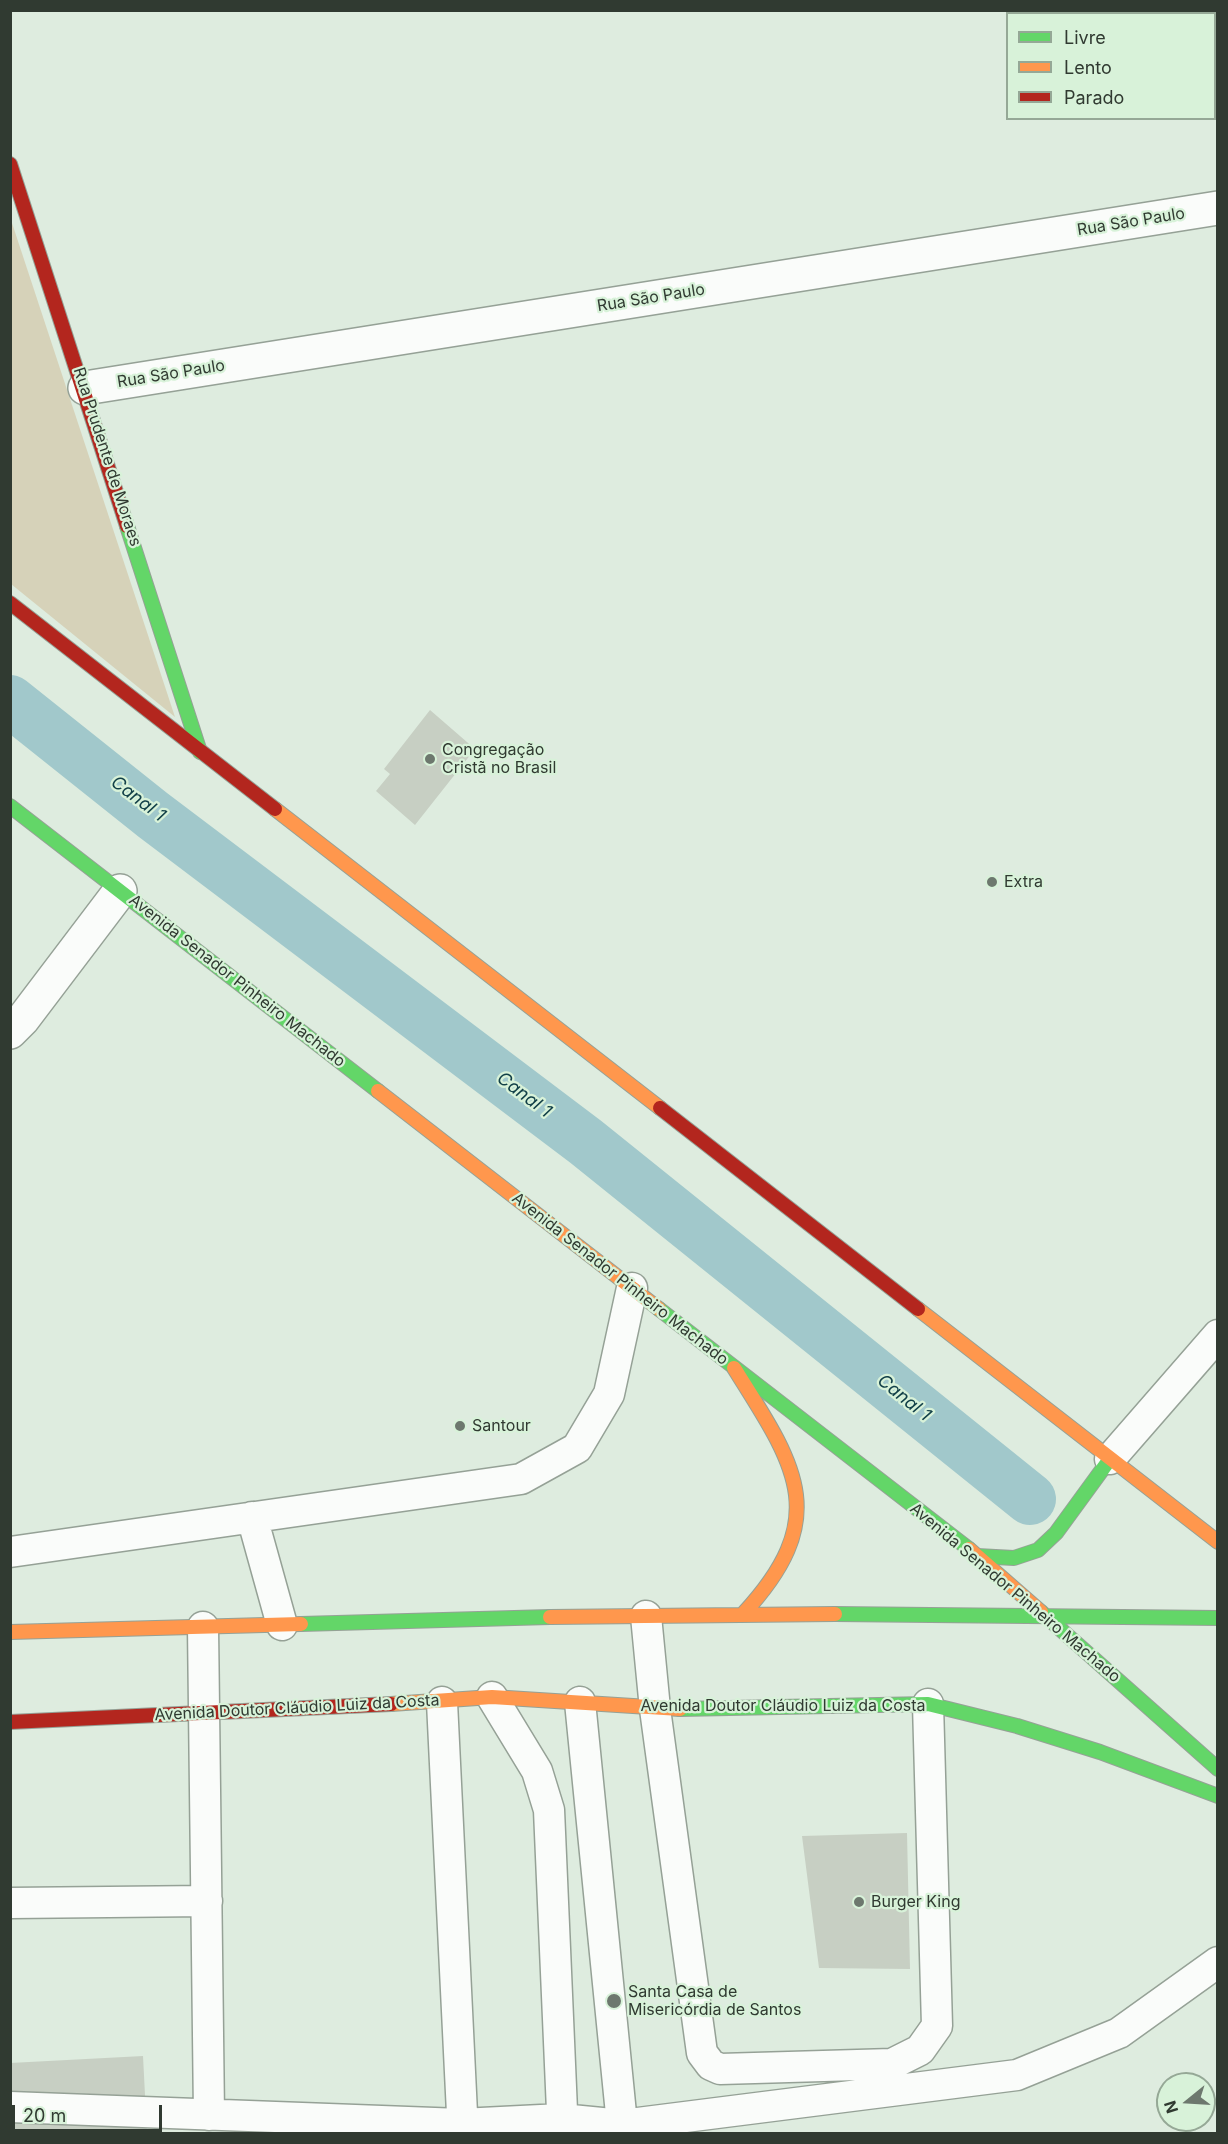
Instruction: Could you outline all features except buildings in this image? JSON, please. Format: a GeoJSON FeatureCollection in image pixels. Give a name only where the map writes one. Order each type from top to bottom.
{"type":"FeatureCollection","features":[{"type":"Feature","properties":{"kind":"main road","name":"Rua Prudente de Moraes"},"geometry":{"type":"LineString","coordinates":[[10,164],[85,387],[200,752]]}},
{"type":"Feature","properties":{"kind":"main road"},"geometry":{"type":"LineString","coordinates":[[10,603],[1218,1542]]}},
{"type":"Feature","properties":{"kind":"main road","name":"Avenida Senador Pinheiro Machado"},"geometry":{"type":"LineString","coordinates":[[10,806],[977,1556],[1218,1768]]}},
{"type":"Feature","properties":{"kind":"main road"},"geometry":{"type":"LineString","coordinates":[[734,1368],[768,1422],[786,1461],[798,1507],[791,1544],[771,1583],[743,1614]]}},
{"type":"Feature","properties":{"kind":"main road"},"geometry":{"type":"LineString","coordinates":[[977,1556],[1011,1560],[1040,1550],[1062,1528],[1077,1501],[1110,1459]]}},
{"type":"Feature","properties":{"kind":"main road"},"geometry":{"type":"LineString","coordinates":[[10,1632],[743,1614],[1041,1612],[1218,1618]]}},
{"type":"Feature","properties":{"kind":"main road","name":"Avenida Doutor Cláudio Luiz da Costa"},"geometry":{"type":"LineString","coordinates":[[10,1722],[442,1702],[492,1697],[655,1709],[928,1704],[1017,1726],[1090,1749],[1218,1796]]}},
{"type":"Feature","properties":{"kind":"street","name":"Rua São Paulo"},"geometry":{"type":"LineString","coordinates":[[85,387],[1218,208]]}},
{"type":"Feature","properties":{"kind":"street"},"geometry":{"type":"LineString","coordinates":[[10,1032],[23,1019],[120,891]]}},
{"type":"Feature","properties":{"kind":"lane"},"geometry":{"type":"LineString","coordinates":[[10,1552],[521,1479],[578,1448],[609,1394],[632,1288]]}},
{"type":"Feature","properties":{"kind":"lane"},"geometry":{"type":"LineString","coordinates":[[1110,1459],[1218,1335]]}},
{"type":"Feature","properties":{"kind":"lane"},"geometry":{"type":"LineString","coordinates":[[252,1517],[282,1625]]}},
{"type":"Feature","properties":{"kind":"lane"},"geometry":{"type":"LineString","coordinates":[[646,1616],[655,1709],[702,2053],[711,2065],[720,2069],[892,2064],[920,2050],[937,2026],[928,1704]]}},
{"type":"Feature","properties":{"kind":"lane"},"geometry":{"type":"LineString","coordinates":[[202,1627],[209,2115]]}},
{"type":"Feature","properties":{"kind":"lane"},"geometry":{"type":"LineString","coordinates":[[492,1697],[537,1771],[549,1810],[562,2126]]}},
{"type":"Feature","properties":{"kind":"lane"},"geometry":{"type":"LineString","coordinates":[[442,1702],[462,2129]]}},
{"type":"Feature","properties":{"kind":"lane"},"geometry":{"type":"LineString","coordinates":[[580,1702],[623,2129]]}},
{"type":"Feature","properties":{"kind":"lane"},"geometry":{"type":"LineString","coordinates":[[10,1903],[207,1901]]}},
{"type":"Feature","properties":{"kind":"lane"},"geometry":{"type":"LineString","coordinates":[[10,2107],[462,2129],[562,2126],[623,2129],[1017,2075],[1119,2033],[1218,1962]]}},
{"type":"Feature","properties":{"kind":"shaded area"},"geometry":{"type":"Polygon","coordinates":[[[11,220],[175,717],[11,584],[11,220]]]}},
{"type":"Feature","properties":{"kind":"waterway","name":"Canal 1"},"geometry":{"type":"LineString","coordinates":[[10,701],[153,815],[586,1142],[1030,1499]]}},
{"type":"Feature","properties":{"kind":"traffic: fast"},"geometry":{"type":"LineString","coordinates":[[127,526],[200,752]]}},
{"type":"Feature","properties":{"kind":"traffic: fast"},"geometry":{"type":"LineString","coordinates":[[10,806],[378,1091]]}},
{"type":"Feature","properties":{"kind":"traffic: fast"},"geometry":{"type":"LineString","coordinates":[[659,1309],[969,1549]]}},
{"type":"Feature","properties":{"kind":"traffic: fast"},"geometry":{"type":"LineString","coordinates":[[977,1556],[1014,1558],[1038,1550],[1056,1533],[1110,1459]]}},
{"type":"Feature","properties":{"kind":"traffic: fast"},"geometry":{"type":"LineString","coordinates":[[1041,1612],[1218,1769]]}},
{"type":"Feature","properties":{"kind":"traffic: fast"},"geometry":{"type":"LineString","coordinates":[[835,1614],[1218,1618]]}},
{"type":"Feature","properties":{"kind":"traffic: fast"},"geometry":{"type":"LineString","coordinates":[[301,1624],[550,1617]]}},
{"type":"Feature","properties":{"kind":"traffic: fast"},"geometry":{"type":"LineString","coordinates":[[680,1709],[928,1704],[1017,1726],[1100,1752],[1218,1796]]}},
{"type":"Feature","properties":{"kind":"traffic: slow"},"geometry":{"type":"LineString","coordinates":[[275,809],[660,1108]]}},
{"type":"Feature","properties":{"kind":"traffic: slow"},"geometry":{"type":"LineString","coordinates":[[378,1091],[659,1309]]}},
{"type":"Feature","properties":{"kind":"traffic: slow"},"geometry":{"type":"LineString","coordinates":[[918,1309],[1218,1542]]}},
{"type":"Feature","properties":{"kind":"traffic: slow"},"geometry":{"type":"LineString","coordinates":[[734,1368],[774,1434],[788,1463],[796,1491],[796,1519],[788,1548],[771,1580],[743,1614]]}},
{"type":"Feature","properties":{"kind":"traffic: slow"},"geometry":{"type":"LineString","coordinates":[[969,1549],[1041,1612]]}},
{"type":"Feature","properties":{"kind":"traffic: slow"},"geometry":{"type":"LineString","coordinates":[[550,1617],[835,1614]]}},
{"type":"Feature","properties":{"kind":"traffic: slow"},"geometry":{"type":"LineString","coordinates":[[10,1632],[301,1624]]}},
{"type":"Feature","properties":{"kind":"traffic: slow"},"geometry":{"type":"LineString","coordinates":[[391,1704],[492,1697],[680,1709]]}},
{"type":"Feature","properties":{"kind":"traffic: jam"},"geometry":{"type":"LineString","coordinates":[[10,164],[127,526]]}},
{"type":"Feature","properties":{"kind":"traffic: jam"},"geometry":{"type":"LineString","coordinates":[[10,603],[275,809]]}},
{"type":"Feature","properties":{"kind":"traffic: jam"},"geometry":{"type":"LineString","coordinates":[[660,1108],[918,1309]]}},
{"type":"Feature","properties":{"kind":"traffic: jam"},"geometry":{"type":"LineString","coordinates":[[10,1722],[391,1704]]}},
{"type":"Feature","properties":{"kind":"place","name":"Congregação Cristã no Brasil"},"geometry":{"type":"Point","coordinates":[430,759]}},
{"type":"Feature","properties":{"kind":"place","name":"Extra"},"geometry":{"type":"Point","coordinates":[992,882]}},
{"type":"Feature","properties":{"kind":"place","name":"Santour"},"geometry":{"type":"Point","coordinates":[460,1426]}},
{"type":"Feature","properties":{"kind":"place","name":"Burger King"},"geometry":{"type":"Point","coordinates":[859,1902]}},
{"type":"Feature","properties":{"kind":"place","name":"Santa Casa de Misericórdia de Santos"},"geometry":{"type":"Point","coordinates":[614,2001]}}]}
